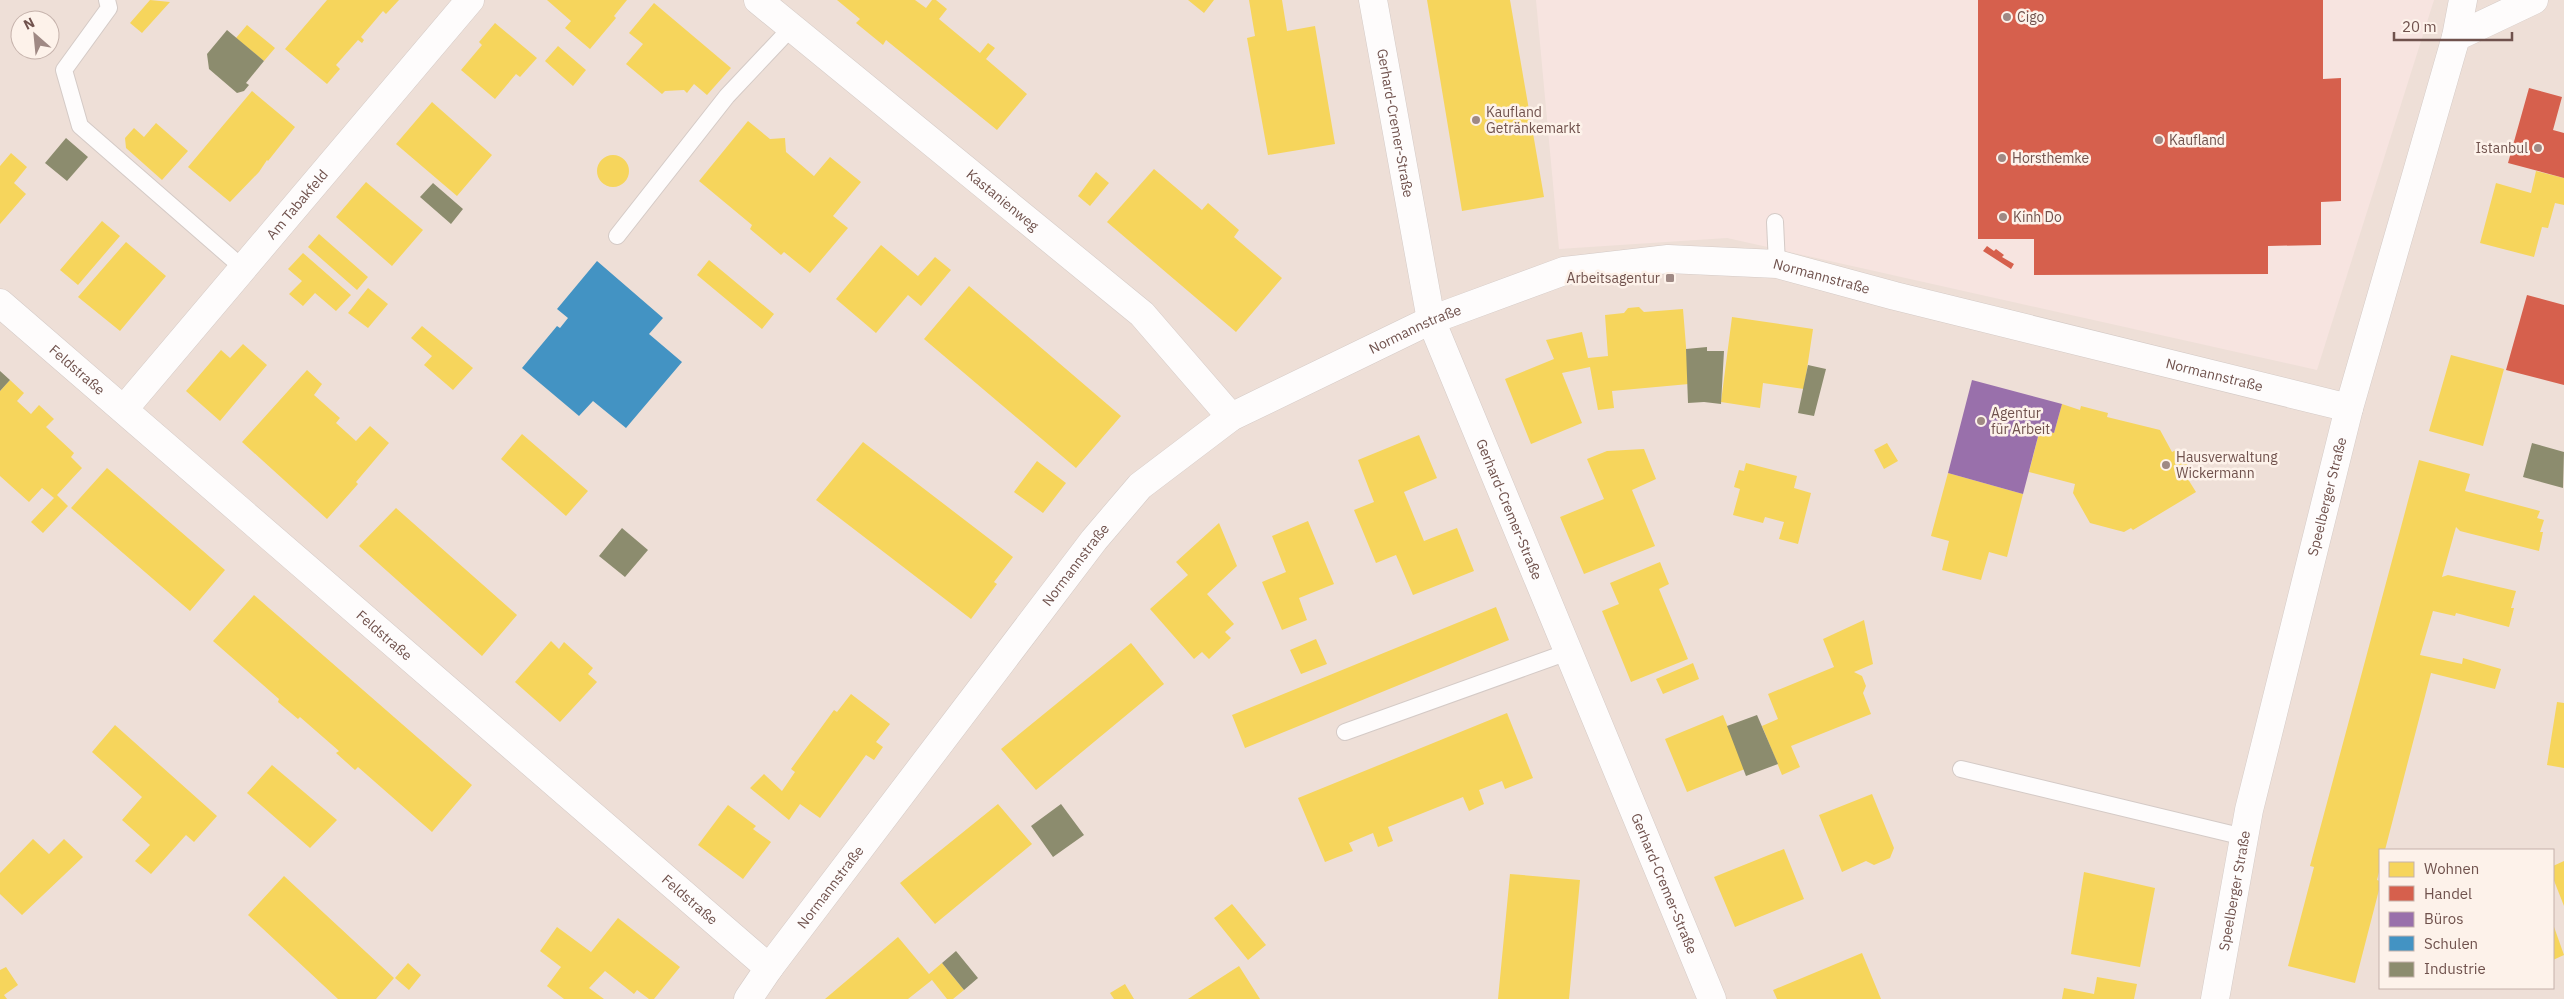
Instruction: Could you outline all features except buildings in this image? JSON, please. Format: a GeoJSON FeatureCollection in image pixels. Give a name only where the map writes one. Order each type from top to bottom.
{"type":"FeatureCollection","features":[{"type":"Feature","properties":{"kind":"street","name":"Am Tabakfeld"},"geometry":{"type":"LineString","coordinates":[[124,410],[470,0]]}},
{"type":"Feature","properties":{"kind":"street","name":"Kastanienweg"},"geometry":{"type":"LineString","coordinates":[[758,0],[1142,314],[1231,417]]}},
{"type":"Feature","properties":{"kind":"street","name":"Gerhard-Cremer-Straße"},"geometry":{"type":"LineString","coordinates":[[1373,0],[1431,320],[1712,999]]}},
{"type":"Feature","properties":{"kind":"street","name":"Speelberger Straße"},"geometry":{"type":"LineString","coordinates":[[2215,999],[2244,837],[2349,408],[2456,37],[2463,0]]}},
{"type":"Feature","properties":{"kind":"street"},"geometry":{"type":"LineString","coordinates":[[2456,37],[2534,0]]}},
{"type":"Feature","properties":{"kind":"street","name":"Normannstraße"},"geometry":{"type":"LineString","coordinates":[[748,999],[769,968],[1100,533],[1140,486],[1231,417],[1431,320],[1564,271],[1668,259],[1777,264],[1895,296],[2349,408]]}},
{"type":"Feature","properties":{"kind":"street","name":"Feldstraße"},"geometry":{"type":"LineString","coordinates":[[0,303],[769,968]]}},
{"type":"Feature","properties":{"kind":"lane"},"geometry":{"type":"LineString","coordinates":[[107,0],[109,8],[64,70],[80,126],[244,269]]}},
{"type":"Feature","properties":{"kind":"lane"},"geometry":{"type":"LineString","coordinates":[[617,236],[726,96],[792,27]]}},
{"type":"Feature","properties":{"kind":"lane"},"geometry":{"type":"LineString","coordinates":[[1775,222],[1777,264]]}},
{"type":"Feature","properties":{"kind":"lane"},"geometry":{"type":"LineString","coordinates":[[1345,732],[1568,652]]}},
{"type":"Feature","properties":{"kind":"lane"},"geometry":{"type":"LineString","coordinates":[[1960,769],[2244,837]]}},
{"type":"Feature","properties":{"kind":"shaded area"},"geometry":{"type":"Polygon","coordinates":[[[0,0],[2564,0],[2564,999],[0,999],[0,0]]]}},
{"type":"Feature","properties":{"kind":"shaded area"},"geometry":{"type":"Polygon","coordinates":[[[1536,0],[2434,0],[2317,370],[1727,238],[1559,249],[1536,0]]]}},
{"type":"Feature","properties":{"kind":"place","name":"Cigo"},"geometry":{"type":"Point","coordinates":[2007,17]}},
{"type":"Feature","properties":{"kind":"place","name":"Kaufland Getränkemarkt"},"geometry":{"type":"Point","coordinates":[1476,120]}},
{"type":"Feature","properties":{"kind":"place","name":"Kaufland"},"geometry":{"type":"Point","coordinates":[2159,140]}},
{"type":"Feature","properties":{"kind":"place","name":"Istanbul"},"geometry":{"type":"Point","coordinates":[2538,148]}},
{"type":"Feature","properties":{"kind":"place","name":"Horsthemke"},"geometry":{"type":"Point","coordinates":[2002,158]}},
{"type":"Feature","properties":{"kind":"place","name":"Kinh Do"},"geometry":{"type":"Point","coordinates":[2003,217]}},
{"type":"Feature","properties":{"kind":"place","name":"Arbeitsagentur"},"geometry":{"type":"Point","coordinates":[1670,278]}},
{"type":"Feature","properties":{"kind":"place","name":"Agentur für Arbeit"},"geometry":{"type":"Point","coordinates":[1981,421]}},
{"type":"Feature","properties":{"kind":"place","name":"Hausverwaltung Wickermann"},"geometry":{"type":"Point","coordinates":[2166,465]}}]}
